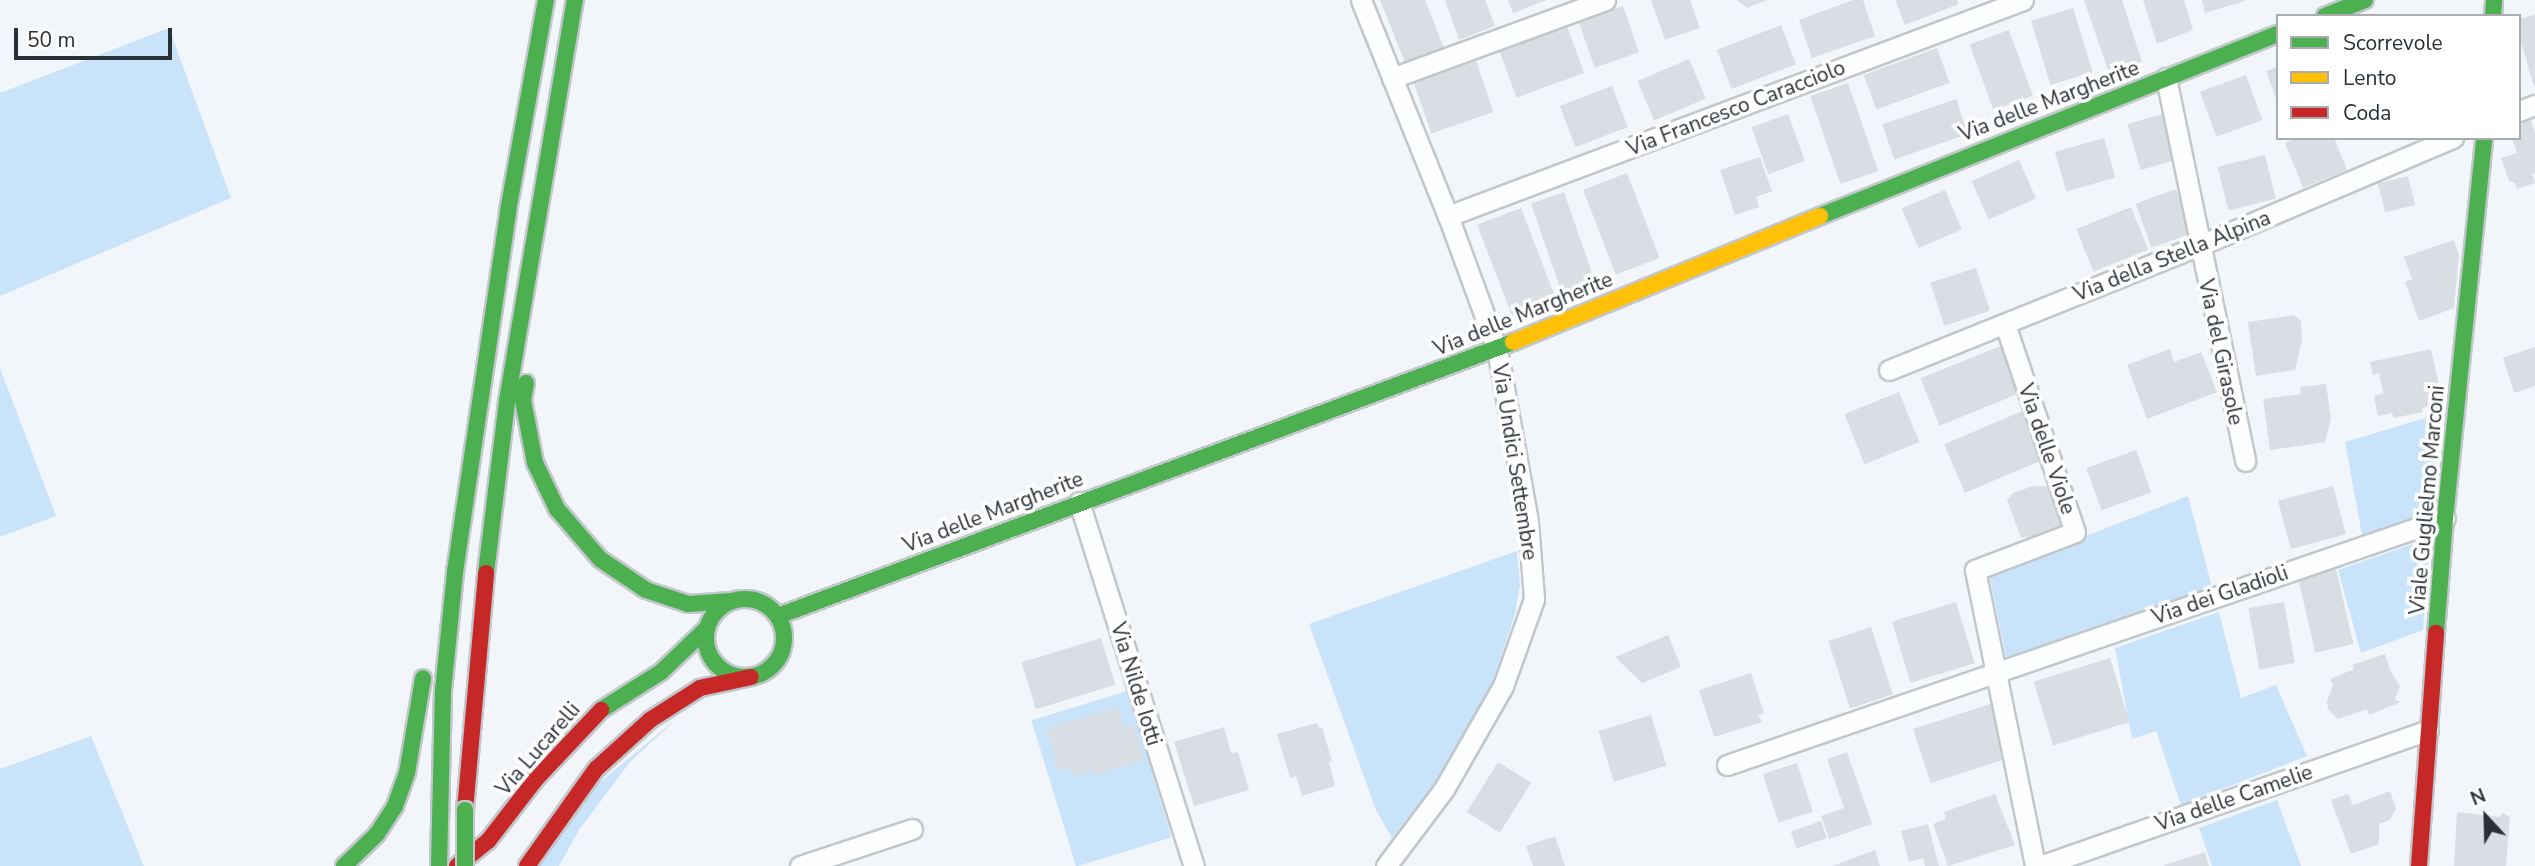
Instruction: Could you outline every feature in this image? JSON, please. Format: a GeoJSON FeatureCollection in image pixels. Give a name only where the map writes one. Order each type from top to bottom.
{"type":"FeatureCollection","features":[{"type":"Feature","properties":{"kind":"main road"},"geometry":{"type":"LineString","coordinates":[[439,866],[443,691],[464,510],[508,211],[546,0]]}},
{"type":"Feature","properties":{"kind":"main road"},"geometry":{"type":"LineString","coordinates":[[465,866],[465,810],[484,588],[506,414],[575,0]]}},
{"type":"Feature","properties":{"kind":"main road"},"geometry":{"type":"LineString","coordinates":[[2330,14],[2365,0]]}},
{"type":"Feature","properties":{"kind":"main road","name":"Via delle Margherite"},"geometry":{"type":"LineString","coordinates":[[778,616],[1497,349],[1929,171],[2276,35]]}},
{"type":"Feature","properties":{"kind":"main road"},"geometry":{"type":"LineString","coordinates":[[527,866],[596,769],[650,720],[700,688],[751,677],[774,665],[781,654],[783,628],[778,616],[758,600],[688,604],[646,590],[600,559],[557,509],[535,463],[523,400],[555,188],[555,126]]}},
{"type":"Feature","properties":{"kind":"main road","name":"Viale Guglielmo Marconi"},"geometry":{"type":"LineString","coordinates":[[2419,866],[2445,518],[2484,140]]}},
{"type":"Feature","properties":{"kind":"main road"},"geometry":{"type":"LineString","coordinates":[[444,543],[464,510]]}},
{"type":"Feature","properties":{"kind":"main road","name":"Via Lucarelli"},"geometry":{"type":"LineString","coordinates":[[457,866],[488,841],[536,779],[598,712],[661,672],[707,628],[721,607],[732,601]]}},
{"type":"Feature","properties":{"kind":"main road"},"geometry":{"type":"LineString","coordinates":[[702,666],[707,628]]}},
{"type":"Feature","properties":{"kind":"main road"},"geometry":{"type":"LineString","coordinates":[[344,866],[377,834],[395,806],[407,773],[425,660]]}},
{"type":"Feature","properties":{"kind":"main road","name":"Via Lucarelli"},"geometry":{"type":"LineString","coordinates":[[661,672],[702,666],[751,677]]}},
{"type":"Feature","properties":{"kind":"street","name":"Via Undici Settembre"},"geometry":{"type":"LineString","coordinates":[[1361,0],[1448,216],[1497,349],[1528,522],[1534,599],[1503,686],[1402,858],[1386,866]]}},
{"type":"Feature","properties":{"kind":"street"},"geometry":{"type":"LineString","coordinates":[[1392,78],[1605,0]]}},
{"type":"Feature","properties":{"kind":"street","name":"Via Francesco Caracciolo"},"geometry":{"type":"LineString","coordinates":[[1448,216],[2023,0]]}},
{"type":"Feature","properties":{"kind":"street","name":"Via del Girasole"},"geometry":{"type":"LineString","coordinates":[[2166,78],[2245,461]]}},
{"type":"Feature","properties":{"kind":"street","name":"Via della Stella Alpina"},"geometry":{"type":"LineString","coordinates":[[1889,370],[2199,246],[2448,140]]}},
{"type":"Feature","properties":{"kind":"street","name":"Via delle Viole"},"geometry":{"type":"LineString","coordinates":[[1996,673],[1975,570],[2075,532],[2005,324]]}},
{"type":"Feature","properties":{"kind":"street","name":"Via Nilde Iotti"},"geometry":{"type":"LineString","coordinates":[[1079,502],[1194,866]]}},
{"type":"Feature","properties":{"kind":"street","name":"Via dei Gladioli"},"geometry":{"type":"LineString","coordinates":[[1727,765],[2445,518]]}},
{"type":"Feature","properties":{"kind":"street"},"geometry":{"type":"LineString","coordinates":[[1996,673],[2038,866]]}},
{"type":"Feature","properties":{"kind":"street","name":"Via delle Camelie"},"geometry":{"type":"LineString","coordinates":[[2038,866],[2428,730]]}},
{"type":"Feature","properties":{"kind":"street"},"geometry":{"type":"LineString","coordinates":[[800,866],[912,829]]}},
{"type":"Feature","properties":{"kind":"shaded area"},"geometry":{"type":"Polygon","coordinates":[[[169,28],[231,198],[0,296],[0,93],[169,28]]]}},
{"type":"Feature","properties":{"kind":"shaded area"},"geometry":{"type":"Polygon","coordinates":[[[0,368],[56,516],[0,537],[0,368]]]}},
{"type":"Feature","properties":{"kind":"shaded area"},"geometry":{"type":"Polygon","coordinates":[[[2439,414],[2432,511],[2362,535],[2345,442],[2439,414]]]}},
{"type":"Feature","properties":{"kind":"shaded area"},"geometry":{"type":"Polygon","coordinates":[[[2188,496],[2212,587],[2006,658],[1989,574],[2188,496]]]}},
{"type":"Feature","properties":{"kind":"shaded area"},"geometry":{"type":"Polygon","coordinates":[[[2430,538],[2423,630],[2361,653],[2338,570],[2430,538]]]}},
{"type":"Feature","properties":{"kind":"shaded area"},"geometry":{"type":"Polygon","coordinates":[[[1517,551],[1520,585],[1515,614],[1491,687],[1439,778],[1392,838],[1376,810],[1309,624],[1517,551]]]}},
{"type":"Feature","properties":{"kind":"shaded area"},"geometry":{"type":"Polygon","coordinates":[[[2219,612],[2241,698],[2276,685],[2307,756],[2181,805],[2156,731],[2132,739],[2115,648],[2219,612]]]}},
{"type":"Feature","properties":{"kind":"shaded area"},"geometry":{"type":"Polygon","coordinates":[[[1127,691],[1172,837],[1076,866],[1031,720],[1127,691]]]}},
{"type":"Feature","properties":{"kind":"shaded area"},"geometry":{"type":"Polygon","coordinates":[[[681,715],[630,762],[579,830],[559,866],[539,866],[593,788],[681,715]]]}},
{"type":"Feature","properties":{"kind":"shaded area"},"geometry":{"type":"Polygon","coordinates":[[[91,736],[144,866],[0,866],[0,769],[91,736]]]}},
{"type":"Feature","properties":{"kind":"shaded area"},"geometry":{"type":"Polygon","coordinates":[[[2277,800],[2301,866],[2212,866],[2199,828],[2277,800]]]}},
{"type":"Feature","properties":{"kind":"building"},"geometry":{"type":"Polygon","coordinates":[[[1380,0],[1425,0],[1445,50],[1406,65],[1380,0]]]}},
{"type":"Feature","properties":{"kind":"building"},"geometry":{"type":"Polygon","coordinates":[[[1445,0],[1485,0],[1495,26],[1459,40],[1445,0]]]}},
{"type":"Feature","properties":{"kind":"building"},"geometry":{"type":"Polygon","coordinates":[[[1508,0],[1546,0],[1513,13],[1508,0]]]}},
{"type":"Feature","properties":{"kind":"building"},"geometry":{"type":"Polygon","coordinates":[[[1651,0],[1690,0],[1700,28],[1665,40],[1651,0]]]}},
{"type":"Feature","properties":{"kind":"building"},"geometry":{"type":"Polygon","coordinates":[[[1737,0],[1767,0],[1747,8],[1737,0]]]}},
{"type":"Feature","properties":{"kind":"building"},"geometry":{"type":"Polygon","coordinates":[[[1853,0],[1863,0],[1875,36],[1812,58],[1799,20],[1853,0]]]}},
{"type":"Feature","properties":{"kind":"building"},"geometry":{"type":"Polygon","coordinates":[[[1895,0],[1957,0],[1959,4],[1905,25],[1895,0]]]}},
{"type":"Feature","properties":{"kind":"building"},"geometry":{"type":"Polygon","coordinates":[[[2084,0],[2122,0],[2142,62],[2109,73],[2084,0]]]}},
{"type":"Feature","properties":{"kind":"building"},"geometry":{"type":"Polygon","coordinates":[[[2143,0],[2184,0],[2193,30],[2157,44],[2143,0]]]}},
{"type":"Feature","properties":{"kind":"building"},"geometry":{"type":"Polygon","coordinates":[[[2202,0],[2244,0],[2245,1],[2205,13],[2202,0]]]}},
{"type":"Feature","properties":{"kind":"building"},"geometry":{"type":"Polygon","coordinates":[[[1623,6],[1639,52],[1595,68],[1579,21],[1623,6]]]}},
{"type":"Feature","properties":{"kind":"building"},"geometry":{"type":"Polygon","coordinates":[[[2073,8],[2093,72],[2051,85],[2031,21],[2073,8]]]}},
{"type":"Feature","properties":{"kind":"building"},"geometry":{"type":"Polygon","coordinates":[[[2535,15],[2535,87],[2521,42],[2521,18],[2535,15]]]}},
{"type":"Feature","properties":{"kind":"building"},"geometry":{"type":"Polygon","coordinates":[[[1781,25],[1796,64],[1732,89],[1717,50],[1781,25]]]}},
{"type":"Feature","properties":{"kind":"building"},"geometry":{"type":"Polygon","coordinates":[[[1567,26],[1584,73],[1516,98],[1499,51],[1567,26]]]}},
{"type":"Feature","properties":{"kind":"building"},"geometry":{"type":"Polygon","coordinates":[[[2009,30],[2033,96],[1993,110],[1970,44],[2009,30]]]}},
{"type":"Feature","properties":{"kind":"building"},"geometry":{"type":"Polygon","coordinates":[[[1937,48],[1950,83],[1876,109],[1864,75],[1937,48]]]}},
{"type":"Feature","properties":{"kind":"building"},"geometry":{"type":"Polygon","coordinates":[[[1689,59],[1706,99],[1654,120],[1637,81],[1689,59]]]}},
{"type":"Feature","properties":{"kind":"building"},"geometry":{"type":"Polygon","coordinates":[[[1476,61],[1494,112],[1431,134],[1414,82],[1476,61]]]}},
{"type":"Feature","properties":{"kind":"building"},"geometry":{"type":"Polygon","coordinates":[[[2276,68],[2276,98],[2266,71],[2276,68]]]}},
{"type":"Feature","properties":{"kind":"building"},"geometry":{"type":"Polygon","coordinates":[[[2246,75],[2262,120],[2216,137],[2200,92],[2246,75]]]}},
{"type":"Feature","properties":{"kind":"building"},"geometry":{"type":"Polygon","coordinates":[[[1848,83],[1878,171],[1840,184],[1810,96],[1848,83]]]}},
{"type":"Feature","properties":{"kind":"building"},"geometry":{"type":"Polygon","coordinates":[[[1612,86],[1628,127],[1575,147],[1560,106],[1612,86]]]}},
{"type":"Feature","properties":{"kind":"building"},"geometry":{"type":"Polygon","coordinates":[[[1956,99],[1968,134],[1894,159],[1882,124],[1956,99]]]}},
{"type":"Feature","properties":{"kind":"building"},"geometry":{"type":"Polygon","coordinates":[[[1788,114],[1805,161],[1768,174],[1751,127],[1788,114]]]}},
{"type":"Feature","properties":{"kind":"building"},"geometry":{"type":"Polygon","coordinates":[[[2162,114],[2175,160],[2141,170],[2127,124],[2162,114]]]}},
{"type":"Feature","properties":{"kind":"building"},"geometry":{"type":"Polygon","coordinates":[[[2531,120],[2535,134],[2535,173],[2532,174],[2535,183],[2517,189],[2515,183],[2509,181],[2501,158],[2517,153],[2513,140],[2521,140],[2521,122],[2531,120]]]}},
{"type":"Feature","properties":{"kind":"building"},"geometry":{"type":"Polygon","coordinates":[[[2104,138],[2115,177],[2066,191],[2055,152],[2104,138]]]}},
{"type":"Feature","properties":{"kind":"building"},"geometry":{"type":"Polygon","coordinates":[[[2292,140],[2335,140],[2347,170],[2303,188],[2285,143],[2292,140]]]}},
{"type":"Feature","properties":{"kind":"building"},"geometry":{"type":"Polygon","coordinates":[[[2265,155],[2276,199],[2228,211],[2217,167],[2265,155]]]}},
{"type":"Feature","properties":{"kind":"building"},"geometry":{"type":"Polygon","coordinates":[[[1760,157],[1772,191],[1756,197],[1759,207],[1735,215],[1720,170],[1760,157]]]}},
{"type":"Feature","properties":{"kind":"building"},"geometry":{"type":"Polygon","coordinates":[[[2019,160],[2036,198],[1989,220],[1971,181],[2019,160]]]}},
{"type":"Feature","properties":{"kind":"building"},"geometry":{"type":"Polygon","coordinates":[[[1627,173],[1660,258],[1616,275],[1583,190],[1627,173]]]}},
{"type":"Feature","properties":{"kind":"building"},"geometry":{"type":"Polygon","coordinates":[[[2408,176],[2415,205],[2385,213],[2378,183],[2408,176]]]}},
{"type":"Feature","properties":{"kind":"building"},"geometry":{"type":"Polygon","coordinates":[[[2176,189],[2192,233],[2152,248],[2136,204],[2176,189]]]}},
{"type":"Feature","properties":{"kind":"building"},"geometry":{"type":"Polygon","coordinates":[[[1945,190],[1962,230],[1919,248],[1902,208],[1945,190]]]}},
{"type":"Feature","properties":{"kind":"building"},"geometry":{"type":"Polygon","coordinates":[[[1564,192],[1597,287],[1563,298],[1531,203],[1564,192]]]}},
{"type":"Feature","properties":{"kind":"building"},"geometry":{"type":"Polygon","coordinates":[[[2131,207],[2148,250],[2094,272],[2076,229],[2131,207]]]}},
{"type":"Feature","properties":{"kind":"building"},"geometry":{"type":"Polygon","coordinates":[[[1521,208],[1556,300],[1513,317],[1477,225],[1521,208]]]}},
{"type":"Feature","properties":{"kind":"building"},"geometry":{"type":"Polygon","coordinates":[[[2454,240],[2459,255],[2454,308],[2419,321],[2405,282],[2412,279],[2404,257],[2454,240]]]}},
{"type":"Feature","properties":{"kind":"building"},"geometry":{"type":"Polygon","coordinates":[[[1976,268],[1990,311],[1944,326],[1930,283],[1976,268]]]}},
{"type":"Feature","properties":{"kind":"building"},"geometry":{"type":"Polygon","coordinates":[[[2294,315],[2301,321],[2302,340],[2295,370],[2256,376],[2248,322],[2294,315]]]}},
{"type":"Feature","properties":{"kind":"building"},"geometry":{"type":"Polygon","coordinates":[[[2003,345],[2022,392],[1940,426],[1920,378],[2003,345]]]}},
{"type":"Feature","properties":{"kind":"building"},"geometry":{"type":"Polygon","coordinates":[[[2535,347],[2535,386],[2514,393],[2503,358],[2535,347]]]}},
{"type":"Feature","properties":{"kind":"building"},"geometry":{"type":"Polygon","coordinates":[[[2170,349],[2174,362],[2201,352],[2217,392],[2147,419],[2127,365],[2170,349]]]}},
{"type":"Feature","properties":{"kind":"building"},"geometry":{"type":"Polygon","coordinates":[[[2431,349],[2443,403],[2422,408],[2423,412],[2394,418],[2392,413],[2378,416],[2374,396],[2383,393],[2379,373],[2373,375],[2370,362],[2431,349]]]}},
{"type":"Feature","properties":{"kind":"building"},"geometry":{"type":"Polygon","coordinates":[[[2326,384],[2331,419],[2325,442],[2270,450],[2263,399],[2301,394],[2300,387],[2326,384]]]}},
{"type":"Feature","properties":{"kind":"building"},"geometry":{"type":"Polygon","coordinates":[[[1899,392],[1919,442],[1865,464],[1844,414],[1899,392]]]}},
{"type":"Feature","properties":{"kind":"building"},"geometry":{"type":"Polygon","coordinates":[[[2027,409],[2048,458],[1965,493],[1944,444],[2027,409]]]}},
{"type":"Feature","properties":{"kind":"building"},"geometry":{"type":"Polygon","coordinates":[[[2136,450],[2151,492],[2102,510],[2086,468],[2136,450]]]}},
{"type":"Feature","properties":{"kind":"building"},"geometry":{"type":"Polygon","coordinates":[[[2033,486],[2047,486],[2064,526],[2027,539],[2027,536],[2021,538],[2007,500],[2013,493],[2033,486]]]}},
{"type":"Feature","properties":{"kind":"building"},"geometry":{"type":"Polygon","coordinates":[[[2333,486],[2346,534],[2291,549],[2278,501],[2333,486]]]}},
{"type":"Feature","properties":{"kind":"building"},"geometry":{"type":"Polygon","coordinates":[[[2336,569],[2353,644],[2315,653],[2298,578],[2336,569]]]}},
{"type":"Feature","properties":{"kind":"building"},"geometry":{"type":"Polygon","coordinates":[[[1956,602],[1975,663],[1911,683],[1892,622],[1956,602]]]}},
{"type":"Feature","properties":{"kind":"building"},"geometry":{"type":"Polygon","coordinates":[[[2284,602],[2295,663],[2259,669],[2249,608],[2284,602]]]}},
{"type":"Feature","properties":{"kind":"building"},"geometry":{"type":"Polygon","coordinates":[[[1871,627],[1893,695],[1850,708],[1828,641],[1871,627]]]}},
{"type":"Feature","properties":{"kind":"building"},"geometry":{"type":"Polygon","coordinates":[[[1668,635],[1681,667],[1642,683],[1615,657],[1668,635]]]}},
{"type":"Feature","properties":{"kind":"building"},"geometry":{"type":"Polygon","coordinates":[[[1101,638],[1115,685],[1036,709],[1022,662],[1101,638]]]}},
{"type":"Feature","properties":{"kind":"building"},"geometry":{"type":"Polygon","coordinates":[[[2385,654],[2391,672],[2400,686],[2395,700],[2401,702],[2369,715],[2367,709],[2338,719],[2328,709],[2327,701],[2333,685],[2330,679],[2354,669],[2352,665],[2385,654]]]}},
{"type":"Feature","properties":{"kind":"building"},"geometry":{"type":"Polygon","coordinates":[[[2110,658],[2130,722],[2053,745],[2033,681],[2110,658]]]}},
{"type":"Feature","properties":{"kind":"building"},"geometry":{"type":"Polygon","coordinates":[[[1751,673],[1764,713],[1758,715],[1762,722],[1714,737],[1699,690],[1751,673]]]}},
{"type":"Feature","properties":{"kind":"building"},"geometry":{"type":"Polygon","coordinates":[[[1993,703],[2011,757],[1931,783],[1913,729],[1993,703]]]}},
{"type":"Feature","properties":{"kind":"building"},"geometry":{"type":"Polygon","coordinates":[[[1118,707],[1124,728],[1133,725],[1144,760],[1095,775],[1093,770],[1072,776],[1069,767],[1059,771],[1046,729],[1118,707]]]}},
{"type":"Feature","properties":{"kind":"building"},"geometry":{"type":"Polygon","coordinates":[[[1651,715],[1666,766],[1614,782],[1598,731],[1651,715]]]}},
{"type":"Feature","properties":{"kind":"building"},"geometry":{"type":"Polygon","coordinates":[[[1317,723],[1319,728],[1322,727],[1332,761],[1329,762],[1335,786],[1302,796],[1296,776],[1290,778],[1277,734],[1317,723]]]}},
{"type":"Feature","properties":{"kind":"building"},"geometry":{"type":"Polygon","coordinates":[[[1224,727],[1231,753],[1238,752],[1249,790],[1194,806],[1174,742],[1224,727]]]}},
{"type":"Feature","properties":{"kind":"building"},"geometry":{"type":"Polygon","coordinates":[[[1847,752],[1872,824],[1829,839],[1821,816],[1844,808],[1827,759],[1847,752]]]}},
{"type":"Feature","properties":{"kind":"building"},"geometry":{"type":"Polygon","coordinates":[[[1498,762],[1531,783],[1500,833],[1467,812],[1498,762]]]}},
{"type":"Feature","properties":{"kind":"building"},"geometry":{"type":"Polygon","coordinates":[[[1797,763],[1813,812],[1779,823],[1763,774],[1797,763]]]}},
{"type":"Feature","properties":{"kind":"building"},"geometry":{"type":"Polygon","coordinates":[[[2390,791],[2396,809],[2390,820],[2379,824],[2379,844],[2351,854],[2331,800],[2348,794],[2353,805],[2390,791]]]}},
{"type":"Feature","properties":{"kind":"building"},"geometry":{"type":"Polygon","coordinates":[[[1995,794],[2015,845],[1948,866],[1933,824],[1946,819],[1944,812],[1995,794]]]}},
{"type":"Feature","properties":{"kind":"building"},"geometry":{"type":"Polygon","coordinates":[[[2457,812],[2499,817],[2503,813],[2510,817],[2506,866],[2454,866],[2457,812]]]}},
{"type":"Feature","properties":{"kind":"building"},"geometry":{"type":"Polygon","coordinates":[[[1821,821],[1827,838],[1797,848],[1791,831],[1821,821]]]}},
{"type":"Feature","properties":{"kind":"building"},"geometry":{"type":"Polygon","coordinates":[[[1928,824],[1939,866],[1925,866],[1923,858],[1909,862],[1901,831],[1928,824]]]}},
{"type":"Feature","properties":{"kind":"building"},"geometry":{"type":"Polygon","coordinates":[[[1555,836],[1565,866],[1533,866],[1526,846],[1555,836]]]}},
{"type":"Feature","properties":{"kind":"building"},"geometry":{"type":"Polygon","coordinates":[[[1875,850],[1880,866],[1832,866],[1875,850]]]}},
{"type":"Feature","properties":{"kind":"building"},"geometry":{"type":"Polygon","coordinates":[[[2205,852],[2209,866],[2164,866],[2164,865],[2205,852]]]}},
{"type":"Feature","properties":{"kind":"traffic: fast"},"geometry":{"type":"LineString","coordinates":[[439,866],[443,691],[455,572],[508,211],[546,0]]}},
{"type":"Feature","properties":{"kind":"traffic: fast"},"geometry":{"type":"LineString","coordinates":[[486,573],[507,401],[575,0]]}},
{"type":"Feature","properties":{"kind":"traffic: fast"},"geometry":{"type":"LineString","coordinates":[[2330,14],[2365,0]]}},
{"type":"Feature","properties":{"kind":"traffic: fast"},"geometry":{"type":"LineString","coordinates":[[2493,14],[2494,0]]}},
{"type":"Feature","properties":{"kind":"traffic: fast"},"geometry":{"type":"LineString","coordinates":[[1820,216],[2276,35]]}},
{"type":"Feature","properties":{"kind":"traffic: fast"},"geometry":{"type":"LineString","coordinates":[[2436,633],[2445,518],[2484,140]]}},
{"type":"Feature","properties":{"kind":"traffic: fast"},"geometry":{"type":"LineString","coordinates":[[778,616],[1513,342]]}},
{"type":"Feature","properties":{"kind":"traffic: fast"},"geometry":{"type":"LineString","coordinates":[[526,383],[523,400],[535,463],[557,509],[600,559],[646,590],[688,604],[732,601]]}},
{"type":"Feature","properties":{"kind":"traffic: fast"},"geometry":{"type":"LineString","coordinates":[[745,599],[760,602],[773,610],[781,623],[784,638],[781,653],[773,666],[760,674],[745,677],[730,674],[717,666],[709,653],[706,638],[709,623],[717,610],[730,602],[745,599]]}},
{"type":"Feature","properties":{"kind":"traffic: fast"},"geometry":{"type":"LineString","coordinates":[[601,710],[661,672],[707,628]]}},
{"type":"Feature","properties":{"kind":"traffic: fast"},"geometry":{"type":"LineString","coordinates":[[344,866],[377,834],[395,806],[407,773],[423,678]]}},
{"type":"Feature","properties":{"kind":"traffic: fast"},"geometry":{"type":"LineString","coordinates":[[465,810],[465,866]]}},
{"type":"Feature","properties":{"kind":"traffic: slow"},"geometry":{"type":"LineString","coordinates":[[1513,342],[1820,216]]}},
{"type":"Feature","properties":{"kind":"traffic: jam"},"geometry":{"type":"LineString","coordinates":[[465,810],[486,573]]}},
{"type":"Feature","properties":{"kind":"traffic: jam"},"geometry":{"type":"LineString","coordinates":[[2419,866],[2436,633]]}},
{"type":"Feature","properties":{"kind":"traffic: jam"},"geometry":{"type":"LineString","coordinates":[[527,866],[596,769],[650,720],[700,688],[751,677]]}},
{"type":"Feature","properties":{"kind":"traffic: jam"},"geometry":{"type":"LineString","coordinates":[[457,866],[488,841],[536,779],[601,710]]}}]}
